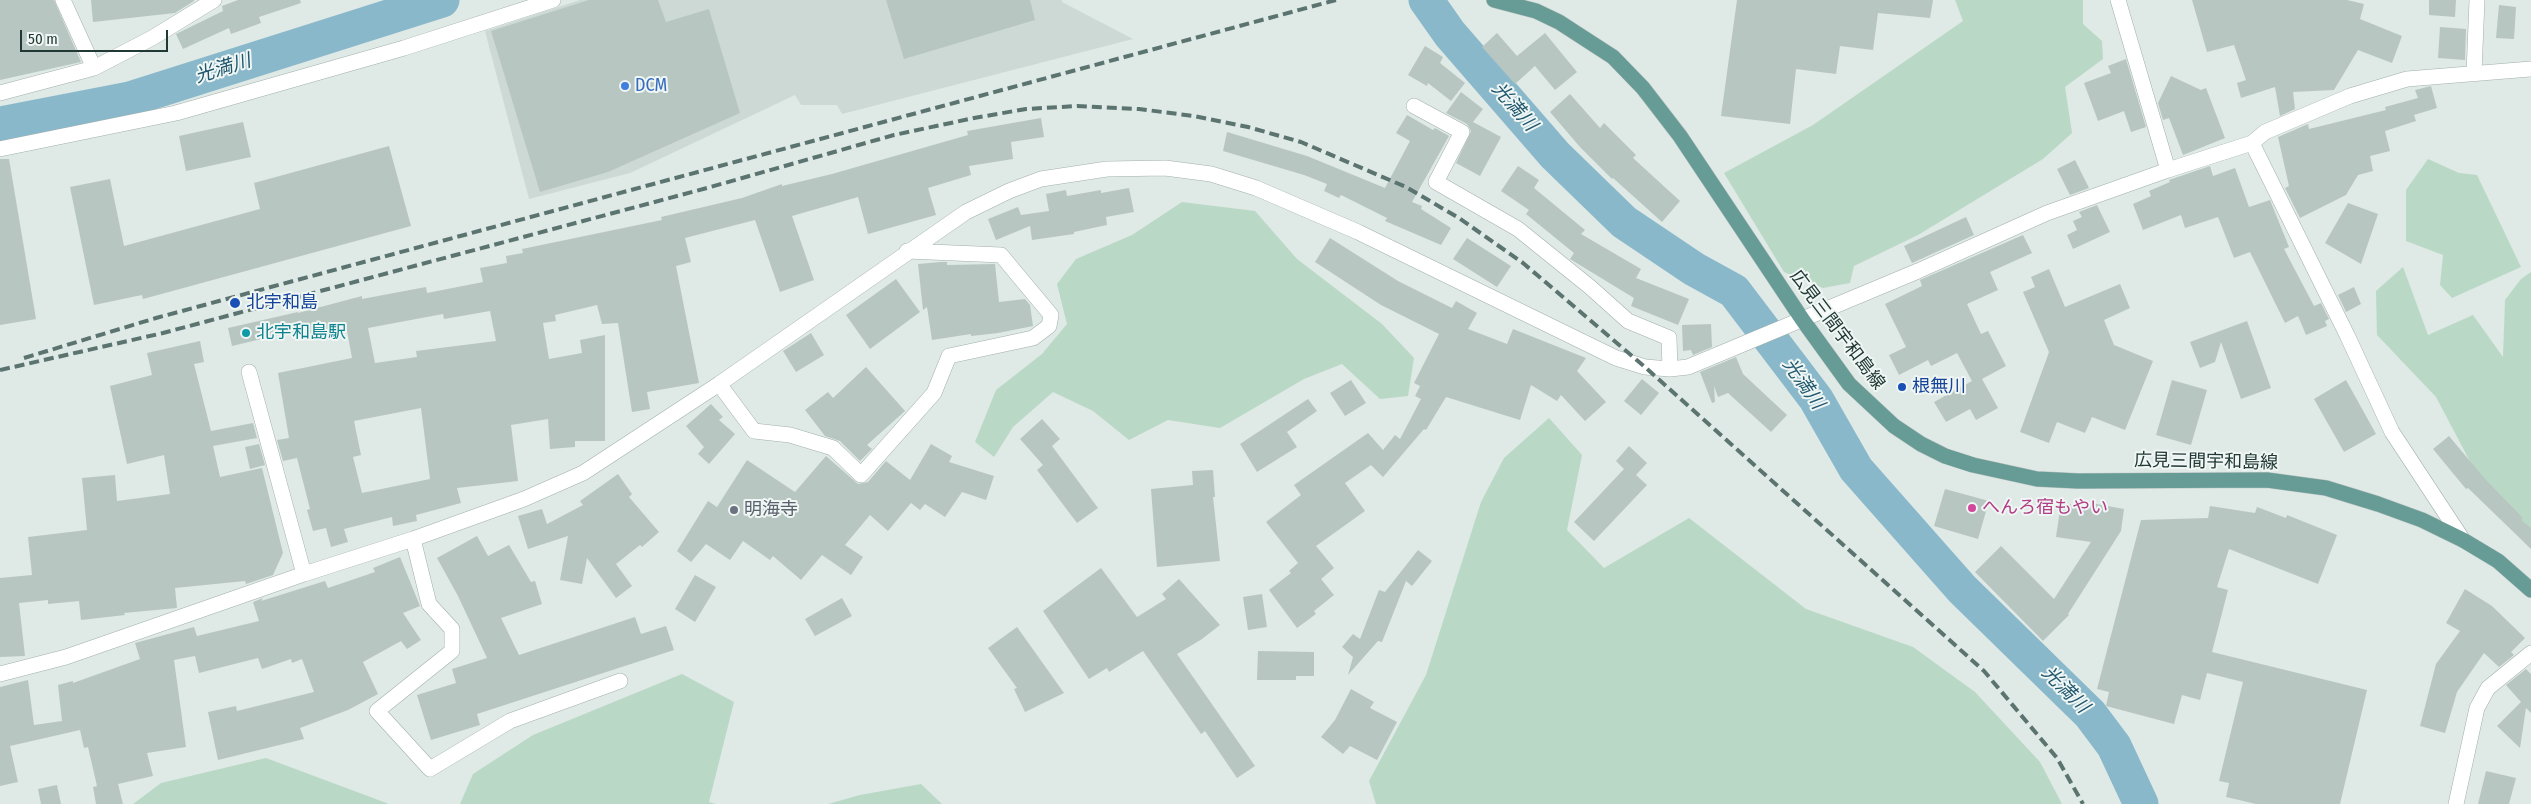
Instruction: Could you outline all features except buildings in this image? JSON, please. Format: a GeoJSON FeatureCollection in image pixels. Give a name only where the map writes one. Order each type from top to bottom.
{"type":"FeatureCollection","features":[{"type":"Feature","properties":{"kind":"main road","name":"広見三間宇和島線"},"geometry":{"type":"LineString","coordinates":[[1500,2],[1536,11],[1582,35],[1613,57],[1643,88],[1680,136],[1802,319],[1849,384],[1868,404],[1894,426],[1945,456],[1997,471],[2037,478],[2078,481],[2229,479],[2293,482],[2326,488],[2422,520],[2463,540],[2498,561],[2531,590]]}},
{"type":"Feature","properties":{"kind":"street"},"geometry":{"type":"LineString","coordinates":[[63,0],[94,68]]}},
{"type":"Feature","properties":{"kind":"street"},"geometry":{"type":"LineString","coordinates":[[0,93],[94,68],[152,38],[214,0]]}},
{"type":"Feature","properties":{"kind":"street"},"geometry":{"type":"LineString","coordinates":[[0,149],[176,113],[404,48],[553,0]]}},
{"type":"Feature","properties":{"kind":"street"},"geometry":{"type":"LineString","coordinates":[[2118,0],[2168,170]]}},
{"type":"Feature","properties":{"kind":"street"},"geometry":{"type":"LineString","coordinates":[[2474,73],[2477,0]]}},
{"type":"Feature","properties":{"kind":"street"},"geometry":{"type":"LineString","coordinates":[[0,674],[66,657],[304,574],[413,539],[524,499],[583,473],[719,384],[906,251],[966,212],[1009,191],[1041,179],[1107,169],[1165,168],[1211,174],[1256,188],[1358,232],[1616,358],[1645,367],[1670,369],[1688,367],[1777,328],[1918,271],[2047,213],[2168,170],[2252,143],[2265,132],[2350,96],[2407,79],[2531,69]]}},
{"type":"Feature","properties":{"kind":"street"},"geometry":{"type":"LineString","coordinates":[[1414,106],[1462,132],[1436,182],[1518,229],[1590,287],[1628,322],[1668,338],[1670,369]]}},
{"type":"Feature","properties":{"kind":"street"},"geometry":{"type":"LineString","coordinates":[[2252,143],[2347,334],[2392,432],[2463,540]]}},
{"type":"Feature","properties":{"kind":"street"},"geometry":{"type":"LineString","coordinates":[[719,384],[754,431],[790,435],[833,448],[861,475],[934,393],[949,356],[1032,338],[1049,326],[1051,315],[1001,255],[906,251]]}},
{"type":"Feature","properties":{"kind":"street"},"geometry":{"type":"LineString","coordinates":[[249,372],[304,574]]}},
{"type":"Feature","properties":{"kind":"street"},"geometry":{"type":"LineString","coordinates":[[413,539],[429,604],[452,629],[452,651],[377,711],[430,769],[510,721],[620,682]]}},
{"type":"Feature","properties":{"kind":"street"},"geometry":{"type":"LineString","coordinates":[[2456,804],[2477,708],[2488,688],[2531,653]]}},
{"type":"Feature","properties":{"kind":"shaded area"},"geometry":{"type":"Polygon","coordinates":[[[580,0],[1062,0],[1062,2],[1133,39],[842,114],[837,105],[801,105],[795,95],[630,173],[529,199],[485,31],[580,0]]]}},
{"type":"Feature","properties":{"kind":"green space"},"geometry":{"type":"Polygon","coordinates":[[[1955,0],[2083,0],[2083,24],[2102,41],[2103,59],[2065,87],[2072,133],[2043,159],[1918,235],[1854,266],[1850,283],[1823,288],[1784,272],[1724,173],[1813,125],[1963,21],[1955,0]]]}},
{"type":"Feature","properties":{"kind":"green space"},"geometry":{"type":"Polygon","coordinates":[[[2428,159],[2459,173],[2477,175],[2521,267],[2452,298],[2440,285],[2443,255],[2406,241],[2406,190],[2428,159]]]}},
{"type":"Feature","properties":{"kind":"green space"},"geometry":{"type":"Polygon","coordinates":[[[1182,202],[1255,211],[1297,259],[1382,324],[1414,358],[1408,396],[1380,399],[1342,364],[1304,379],[1220,428],[1168,420],[1129,440],[1093,411],[1053,392],[1013,427],[994,457],[975,442],[996,390],[1042,354],[1067,324],[1057,284],[1076,259],[1132,235],[1182,202]]]}},
{"type":"Feature","properties":{"kind":"green space"},"geometry":{"type":"Polygon","coordinates":[[[2403,267],[2428,335],[2473,315],[2503,357],[2505,300],[2521,279],[2531,272],[2531,534],[2484,488],[2436,397],[2377,335],[2376,291],[2403,267]]]}},
{"type":"Feature","properties":{"kind":"green space"},"geometry":{"type":"Polygon","coordinates":[[[1549,418],[1582,455],[1567,530],[1604,568],[1689,518],[1806,609],[1913,647],[1975,692],[2040,762],[2062,804],[1376,804],[1369,781],[1426,675],[1481,502],[1504,458],[1549,418]]]}},
{"type":"Feature","properties":{"kind":"green space"},"geometry":{"type":"Polygon","coordinates":[[[682,674],[734,702],[709,802],[716,804],[460,804],[473,774],[533,735],[682,674]]]}},
{"type":"Feature","properties":{"kind":"green space"},"geometry":{"type":"Polygon","coordinates":[[[266,758],[389,804],[133,804],[161,783],[266,758]]]}},
{"type":"Feature","properties":{"kind":"green space"},"geometry":{"type":"Polygon","coordinates":[[[921,784],[942,804],[828,804],[860,795],[921,784]]]}},
{"type":"Feature","properties":{"kind":"waterway","name":"光満川"},"geometry":{"type":"LineString","coordinates":[[0,124],[130,99],[442,0]]}},
{"type":"Feature","properties":{"kind":"waterway","name":"光満川"},"geometry":{"type":"LineString","coordinates":[[1426,0],[1450,34],[1555,155],[1624,222],[1694,269],[1734,291],[1816,399],[1856,469],[1962,589],[2090,714],[2114,746],[2141,804]]}},
{"type":"Feature","properties":{"kind":"railway"},"geometry":{"type":"LineString","coordinates":[[24,358],[156,318],[1336,0]]}},
{"type":"Feature","properties":{"kind":"railway"},"geometry":{"type":"LineString","coordinates":[[0,370],[163,333],[707,188],[894,135],[974,118],[1026,109],[1077,106],[1139,109],[1194,116],[1248,127],[1301,142],[1406,187],[1459,218],[1523,263],[1645,367],[1984,671],[2057,758],[2083,804]]}},
{"type":"Feature","properties":{"kind":"place","name":"DCM"},"geometry":{"type":"Point","coordinates":[625,86]}},
{"type":"Feature","properties":{"kind":"place","name":"北宇和島"},"geometry":{"type":"Point","coordinates":[235,303]}},
{"type":"Feature","properties":{"kind":"place","name":"北宇和島駅"},"geometry":{"type":"Point","coordinates":[246,333]}},
{"type":"Feature","properties":{"kind":"place","name":"根無川"},"geometry":{"type":"Point","coordinates":[1902,387]}},
{"type":"Feature","properties":{"kind":"place","name":"へんろ宿もやい"},"geometry":{"type":"Point","coordinates":[1972,508]}},
{"type":"Feature","properties":{"kind":"place","name":"明海寺"},"geometry":{"type":"Point","coordinates":[734,510]}}]}
